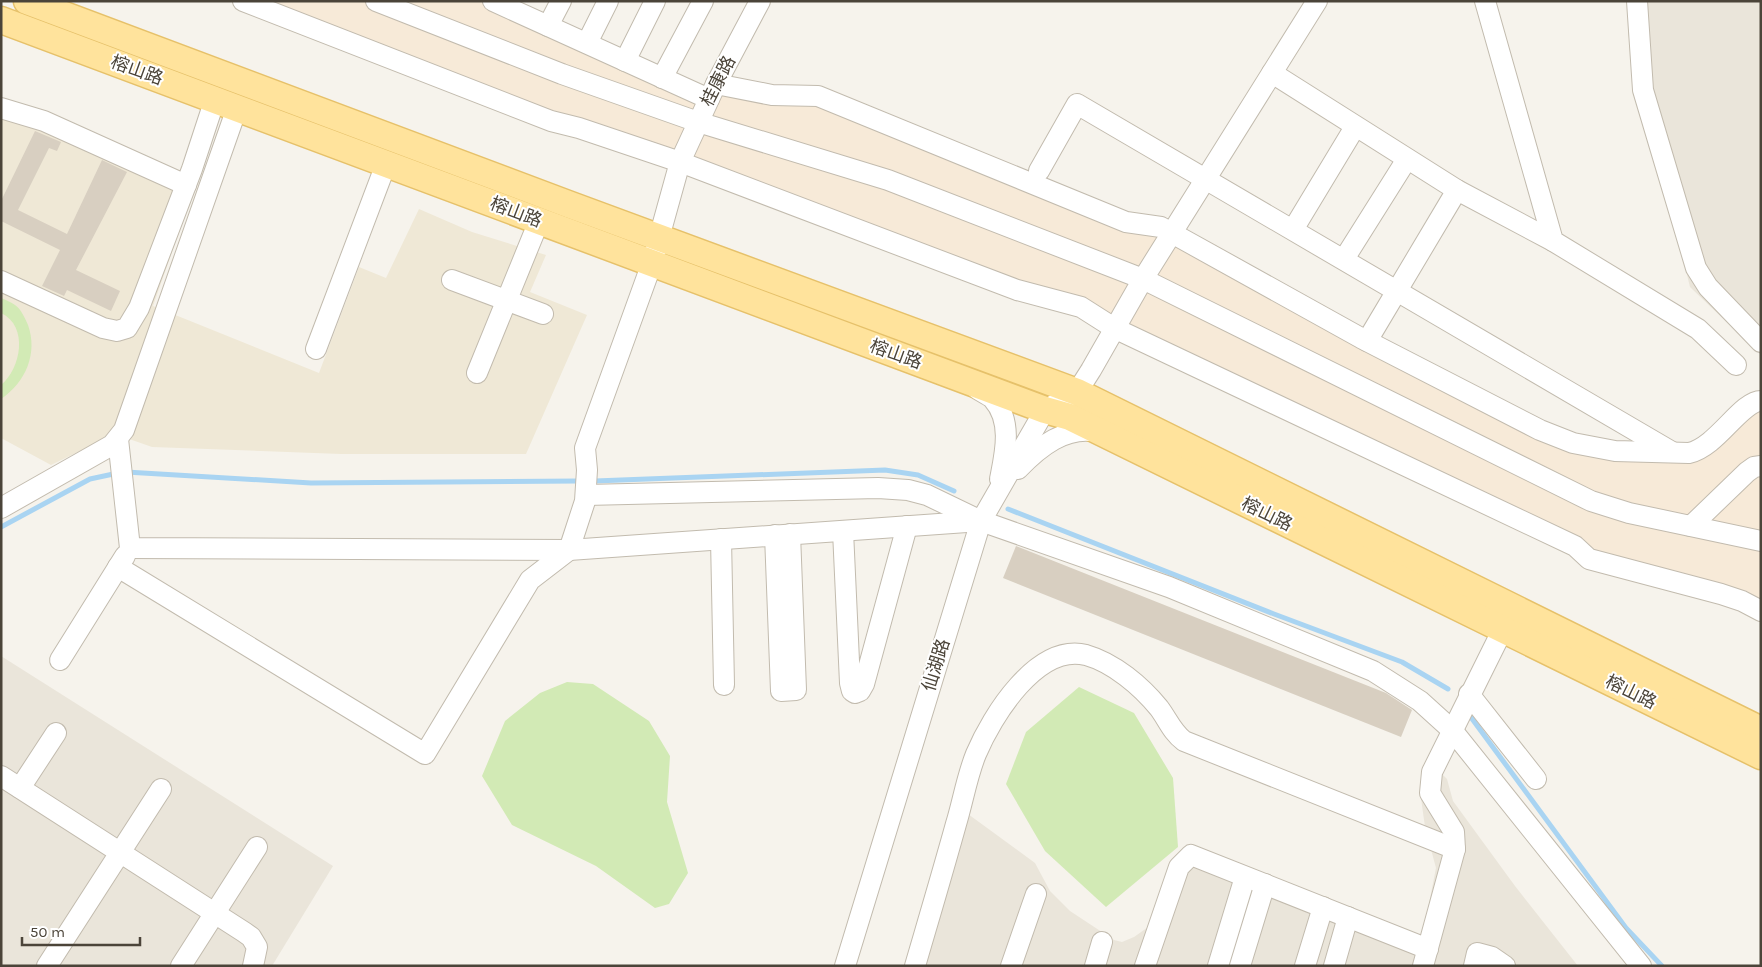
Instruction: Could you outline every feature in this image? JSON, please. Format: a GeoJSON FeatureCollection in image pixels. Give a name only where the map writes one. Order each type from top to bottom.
{"type":"FeatureCollection","features":[{"type":"Feature","properties":{"kind":"main road","name":"榕山路"},"geometry":{"type":"LineString","coordinates":[[27,1],[659,238],[1046,380],[1088,398],[1761,730]]}},
{"type":"Feature","properties":{"kind":"main road","name":"榕山路"},"geometry":{"type":"LineString","coordinates":[[1,20],[1045,410],[1070,417],[1761,756]]}},
{"type":"Feature","properties":{"kind":"street"},"geometry":{"type":"LineString","coordinates":[[243,1],[551,121],[579,128],[680,162],[1017,290],[1081,308],[1114,328],[1575,546],[1589,559],[1721,594],[1742,601],[1761,611]]}},
{"type":"Feature","properties":{"kind":"street"},"geometry":{"type":"LineString","coordinates":[[376,1],[562,74],[698,122],[888,180],[1143,279],[1591,502],[1629,513],[1761,541]]}},
{"type":"Feature","properties":{"kind":"street"},"geometry":{"type":"LineString","coordinates":[[493,1],[662,78],[713,91],[818,96],[1126,222],[1161,227],[1367,341],[1540,430],[1574,442],[1614,451],[1674,453],[1700,451],[1712,442],[1750,404],[1761,401]]}},
{"type":"Feature","properties":{"kind":"street"},"geometry":{"type":"LineString","coordinates":[[548,26],[561,1]]}},
{"type":"Feature","properties":{"kind":"street"},"geometry":{"type":"LineString","coordinates":[[587,44],[608,1]]}},
{"type":"Feature","properties":{"kind":"street"},"geometry":{"type":"LineString","coordinates":[[625,61],[655,1]]}},
{"type":"Feature","properties":{"kind":"street"},"geometry":{"type":"LineString","coordinates":[[662,78],[702,1]]}},
{"type":"Feature","properties":{"kind":"street","name":"桂康路"},"geometry":{"type":"LineString","coordinates":[[570,550],[580,522],[586,495],[585,448],[652,263],[680,162],[713,91],[760,1]]}},
{"type":"Feature","properties":{"kind":"street"},"geometry":{"type":"LineString","coordinates":[[1088,398],[1093,388],[1091,370],[1114,328],[1317,1]]}},
{"type":"Feature","properties":{"kind":"street"},"geometry":{"type":"LineString","coordinates":[[1485,1],[1553,241]]}},
{"type":"Feature","properties":{"kind":"street"},"geometry":{"type":"LineString","coordinates":[[1637,1],[1643,90],[1696,268],[1708,287],[1761,342]]}},
{"type":"Feature","properties":{"kind":"street"},"geometry":{"type":"LineString","coordinates":[[1272,73],[1457,190],[1553,241],[1698,329],[1736,365]]}},
{"type":"Feature","properties":{"kind":"street"},"geometry":{"type":"LineString","coordinates":[[1,281],[103,328],[117,331],[127,328],[139,308],[186,185],[226,103]]}},
{"type":"Feature","properties":{"kind":"street"},"geometry":{"type":"LineString","coordinates":[[1,508],[118,439],[129,419],[226,103]]}},
{"type":"Feature","properties":{"kind":"street"},"geometry":{"type":"LineString","coordinates":[[1039,171],[1077,104],[1294,228],[1674,453]]}},
{"type":"Feature","properties":{"kind":"street"},"geometry":{"type":"LineString","coordinates":[[1,108],[44,121],[186,185]]}},
{"type":"Feature","properties":{"kind":"street"},"geometry":{"type":"LineString","coordinates":[[1294,228],[1355,127]]}},
{"type":"Feature","properties":{"kind":"street"},"geometry":{"type":"LineString","coordinates":[[1344,259],[1407,158]]}},
{"type":"Feature","properties":{"kind":"street"},"geometry":{"type":"LineString","coordinates":[[316,349],[386,164]]}},
{"type":"Feature","properties":{"kind":"street"},"geometry":{"type":"LineString","coordinates":[[1367,341],[1457,190]]}},
{"type":"Feature","properties":{"kind":"street"},"geometry":{"type":"LineString","coordinates":[[477,373],[539,221]]}},
{"type":"Feature","properties":{"kind":"street"},"geometry":{"type":"LineString","coordinates":[[452,280],[543,314]]}},
{"type":"Feature","properties":{"kind":"street"},"geometry":{"type":"LineString","coordinates":[[1046,380],[1070,380],[1091,370]]}},
{"type":"Feature","properties":{"kind":"street"},"geometry":{"type":"LineString","coordinates":[[962,379],[992,399],[1001,413],[1007,438],[998,491]]}},
{"type":"Feature","properties":{"kind":"street","name":"仙湖路"},"geometry":{"type":"LineString","coordinates":[[845,966],[981,522],[1045,410],[1088,398]]}},
{"type":"Feature","properties":{"kind":"street"},"geometry":{"type":"LineString","coordinates":[[998,491],[1030,457],[1056,438],[1081,429],[1100,432]]}},
{"type":"Feature","properties":{"kind":"street"},"geometry":{"type":"LineString","coordinates":[[60,660],[130,548],[118,439]]}},
{"type":"Feature","properties":{"kind":"street"},"geometry":{"type":"LineString","coordinates":[[1691,526],[1747,472],[1754,467],[1761,466]]}},
{"type":"Feature","properties":{"kind":"street"},"geometry":{"type":"LineString","coordinates":[[586,495],[894,489],[928,495],[981,522],[1169,587],[1373,671],[1420,701],[1452,730],[1641,966]]}},
{"type":"Feature","properties":{"kind":"street"},"geometry":{"type":"LineString","coordinates":[[130,548],[570,550],[981,522]]}},
{"type":"Feature","properties":{"kind":"street"},"geometry":{"type":"LineString","coordinates":[[843,531],[850,683],[852,691],[856,693],[860,691],[864,684],[907,526]]}},
{"type":"Feature","properties":{"kind":"street"},"geometry":{"type":"LineString","coordinates":[[782,535],[796,690],[782,691],[782,535]]}},
{"type":"Feature","properties":{"kind":"street"},"geometry":{"type":"LineString","coordinates":[[721,539],[724,685]]}},
{"type":"Feature","properties":{"kind":"street"},"geometry":{"type":"LineString","coordinates":[[118,567],[425,754],[530,580],[570,550]]}},
{"type":"Feature","properties":{"kind":"street"},"geometry":{"type":"LineString","coordinates":[[1145,966],[1175,875],[1191,855],[1348,917],[1426,957],[1455,849],[1454,832],[1433,800],[1429,787],[1432,772],[1469,694],[1503,629]]}},
{"type":"Feature","properties":{"kind":"street"},"geometry":{"type":"LineString","coordinates":[[916,966],[975,755],[992,722],[1020,684],[1038,667],[1057,656],[1073,653],[1107,664],[1146,694],[1160,709],[1176,735],[1184,740],[1455,849]]}},
{"type":"Feature","properties":{"kind":"street"},"geometry":{"type":"LineString","coordinates":[[1469,694],[1536,779]]}},
{"type":"Feature","properties":{"kind":"street"},"geometry":{"type":"LineString","coordinates":[[20,788],[56,732]]}},
{"type":"Feature","properties":{"kind":"street"},"geometry":{"type":"LineString","coordinates":[[1,776],[244,932],[255,942],[257,954],[253,966]]}},
{"type":"Feature","properties":{"kind":"street"},"geometry":{"type":"LineString","coordinates":[[47,966],[162,789]]}},
{"type":"Feature","properties":{"kind":"street"},"geometry":{"type":"LineString","coordinates":[[181,966],[257,847]]}},
{"type":"Feature","properties":{"kind":"street"},"geometry":{"type":"LineString","coordinates":[[1218,966],[1245,877]]}},
{"type":"Feature","properties":{"kind":"street"},"geometry":{"type":"LineString","coordinates":[[1240,966],[1265,884]]}},
{"type":"Feature","properties":{"kind":"street"},"geometry":{"type":"LineString","coordinates":[[1011,966],[1036,894]]}},
{"type":"Feature","properties":{"kind":"street"},"geometry":{"type":"LineString","coordinates":[[1305,966],[1323,907]]}},
{"type":"Feature","properties":{"kind":"street"},"geometry":{"type":"LineString","coordinates":[[1334,966],[1348,917]]}},
{"type":"Feature","properties":{"kind":"street"},"geometry":{"type":"LineString","coordinates":[[1095,966],[1102,942]]}},
{"type":"Feature","properties":{"kind":"street"},"geometry":{"type":"LineString","coordinates":[[1474,966],[1477,953],[1492,957],[1505,966]]}},
{"type":"Feature","properties":{"kind":"shaded area"},"geometry":{"type":"Polygon","coordinates":[[[243,1],[493,1],[709,99],[716,84],[803,94],[1133,223],[1540,430],[1689,453],[1761,401],[1761,611],[1589,559],[1114,328],[243,1]]]}},
{"type":"Feature","properties":{"kind":"shaded area"},"geometry":{"type":"Polygon","coordinates":[[[1631,1],[1761,1],[1761,355],[1690,287],[1628,34],[1631,1]]]}},
{"type":"Feature","properties":{"kind":"shaded area"},"geometry":{"type":"Polygon","coordinates":[[[1,98],[197,181],[153,306],[319,373],[359,267],[386,278],[419,209],[472,232],[546,255],[530,292],[587,315],[526,454],[341,454],[152,447],[115,434],[51,465],[1,438],[1,98]]]}},
{"type":"Feature","properties":{"kind":"shaded area"},"geometry":{"type":"Polygon","coordinates":[[[1,656],[333,866],[272,966],[1,966],[1,656]]]}},
{"type":"Feature","properties":{"kind":"shaded area"},"geometry":{"type":"Polygon","coordinates":[[[1440,772],[1447,779],[1453,801],[1515,886],[1578,966],[905,966],[968,814],[1035,863],[1050,891],[1070,911],[1114,940],[1122,942],[1134,937],[1151,925],[1187,861],[1422,939],[1436,868],[1425,827],[1420,791],[1440,772]]]}},
{"type":"Feature","properties":{"kind":"green space"},"geometry":{"type":"Polygon","coordinates":[[[1,298],[13,304],[21,311],[28,325],[32,346],[28,366],[23,375],[10,392],[1,399],[1,385],[8,378],[17,359],[19,337],[16,327],[10,319],[1,313],[1,298]]]}},
{"type":"Feature","properties":{"kind":"green space"},"geometry":{"type":"Polygon","coordinates":[[[567,682],[593,684],[649,721],[670,756],[667,802],[688,873],[669,904],[655,908],[596,866],[512,825],[482,776],[505,721],[540,693],[567,682]]]}},
{"type":"Feature","properties":{"kind":"green space"},"geometry":{"type":"Polygon","coordinates":[[[1079,687],[1134,713],[1173,778],[1178,847],[1106,907],[1045,851],[1006,784],[1026,732],[1079,687]]]}},
{"type":"Feature","properties":{"kind":"building"},"geometry":{"type":"Polygon","coordinates":[[[35,131],[61,142],[57,151],[49,148],[18,210],[67,234],[102,160],[127,172],[76,270],[120,291],[111,311],[67,290],[64,296],[42,286],[60,250],[1,221],[1,201],[35,131]]]}},
{"type":"Feature","properties":{"kind":"building"},"geometry":{"type":"Polygon","coordinates":[[[1016,546],[1386,693],[1412,710],[1401,737],[1003,578],[1016,546]]]}},
{"type":"Feature","properties":{"kind":"waterway"},"geometry":{"type":"LineString","coordinates":[[595,481],[885,470],[918,475],[954,491]]}},
{"type":"Feature","properties":{"kind":"waterway"},"geometry":{"type":"LineString","coordinates":[[126,472],[311,483],[579,481]]}},
{"type":"Feature","properties":{"kind":"waterway"},"geometry":{"type":"LineString","coordinates":[[1,527],[90,479],[118,473]]}},
{"type":"Feature","properties":{"kind":"waterway"},"geometry":{"type":"LineString","coordinates":[[1008,509],[1274,614],[1402,662],[1448,689]]}},
{"type":"Feature","properties":{"kind":"waterway"},"geometry":{"type":"LineString","coordinates":[[1470,716],[1626,928],[1662,966]]}}]}
